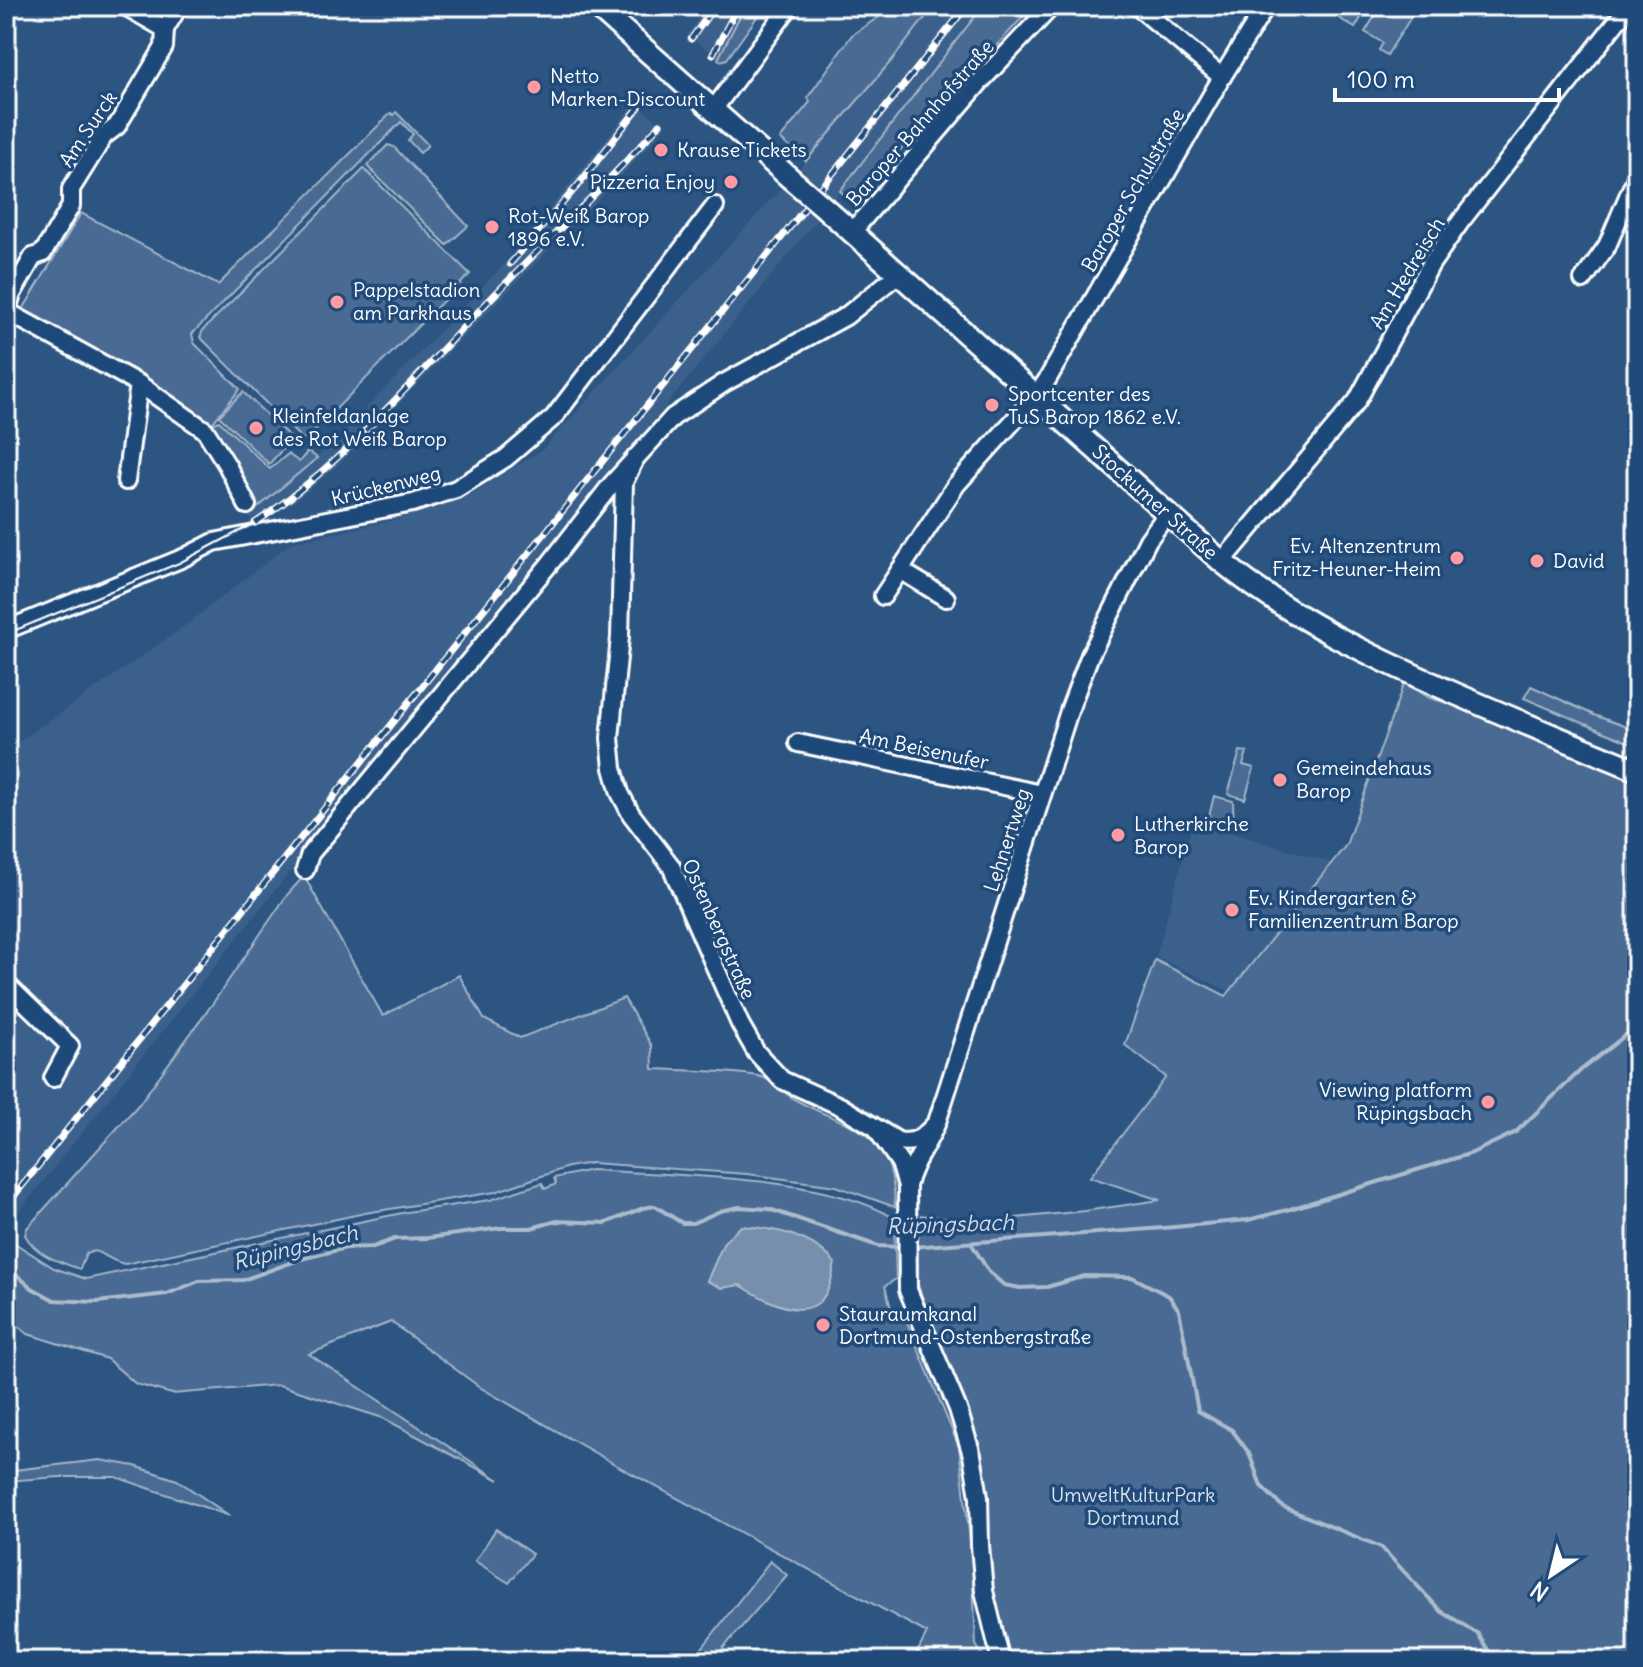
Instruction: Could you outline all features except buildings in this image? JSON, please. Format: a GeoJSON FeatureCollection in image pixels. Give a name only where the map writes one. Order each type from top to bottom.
{"type":"FeatureCollection","features":[{"type":"Feature","properties":{"kind":"main road","name":"Stockumer Straße"},"geometry":{"type":"LineString","coordinates":[[596,6],[1167,514],[1222,562],[1279,605],[1360,651],[1637,770]]}},
{"type":"Feature","properties":{"kind":"street"},"geometry":{"type":"LineString","coordinates":[[125,6],[165,29]]}},
{"type":"Feature","properties":{"kind":"street","name":"Am Surck"},"geometry":{"type":"LineString","coordinates":[[6,312],[12,294],[33,257],[43,253],[71,206],[71,189],[104,136],[117,126],[164,47],[165,29],[179,6]]}},
{"type":"Feature","properties":{"kind":"street"},"geometry":{"type":"LineString","coordinates":[[713,110],[790,6]]}},
{"type":"Feature","properties":{"kind":"street","name":"Baroper Bahnhofstraße"},"geometry":{"type":"LineString","coordinates":[[852,232],[980,82],[1052,6]]}},
{"type":"Feature","properties":{"kind":"street"},"geometry":{"type":"LineString","coordinates":[[1137,6],[1222,77]]}},
{"type":"Feature","properties":{"kind":"street","name":"Baroper Schulstraße"},"geometry":{"type":"LineString","coordinates":[[883,596],[956,485],[1036,396],[1266,6]]}},
{"type":"Feature","properties":{"kind":"street","name":"Am Hedreisch"},"geometry":{"type":"LineString","coordinates":[[1222,562],[1357,401],[1431,264],[1461,221],[1633,7]]}},
{"type":"Feature","properties":{"kind":"street"},"geometry":{"type":"LineString","coordinates":[[1583,280],[1607,246],[1637,175]]}},
{"type":"Feature","properties":{"kind":"street","name":"Krückenweg"},"geometry":{"type":"LineString","coordinates":[[6,630],[183,558],[214,542],[413,503],[456,489],[506,458],[554,417],[715,206]]}},
{"type":"Feature","properties":{"kind":"street","name":"Ostenbergstraße"},"geometry":{"type":"LineString","coordinates":[[305,870],[310,854],[611,485],[673,417],[724,383],[846,316],[897,275]]}},
{"type":"Feature","properties":{"kind":"street"},"geometry":{"type":"LineString","coordinates":[[6,312],[139,384],[205,430],[247,505]]}},
{"type":"Feature","properties":{"kind":"street"},"geometry":{"type":"LineString","coordinates":[[126,481],[139,384]]}},
{"type":"Feature","properties":{"kind":"street","name":"Ostenbergstraße"},"geometry":{"type":"LineString","coordinates":[[636,457],[624,482],[620,637],[610,738],[613,768],[620,793],[631,814],[671,866],[740,1024],[756,1052],[782,1080],[873,1125],[898,1141],[908,1143],[921,1139],[937,1122]]}},
{"type":"Feature","properties":{"kind":"street","name":"Lehnertweg"},"geometry":{"type":"LineString","coordinates":[[907,1186],[911,1168],[929,1142],[937,1122],[1090,655],[1148,540],[1167,514]]}},
{"type":"Feature","properties":{"kind":"street"},"geometry":{"type":"LineString","coordinates":[[900,570],[946,598]]}},
{"type":"Feature","properties":{"kind":"street","name":"Am Beisenufer"},"geometry":{"type":"LineString","coordinates":[[798,743],[1042,794]]}},
{"type":"Feature","properties":{"kind":"street"},"geometry":{"type":"LineString","coordinates":[[6,984],[70,1046],[53,1078]]}},
{"type":"Feature","properties":{"kind":"street","name":"Ostenbergstraße"},"geometry":{"type":"LineString","coordinates":[[873,1125],[900,1163],[907,1186],[908,1290],[958,1409],[972,1455],[979,1497],[984,1591],[1001,1661]]}},
{"type":"Feature","properties":{"kind":"shaded area"},"geometry":{"type":"Polygon","coordinates":[[[707,6],[745,6],[718,58],[687,35],[707,6]]]}},
{"type":"Feature","properties":{"kind":"shaded area"},"geometry":{"type":"Polygon","coordinates":[[[934,6],[983,6],[845,185],[418,711],[6,1228],[6,729],[13,746],[178,631],[291,543],[398,519],[462,499],[542,450],[810,157],[934,6]]]}},
{"type":"Feature","properties":{"kind":"shaded area"},"geometry":{"type":"Polygon","coordinates":[[[631,108],[641,108],[659,122],[661,132],[339,464],[294,502],[254,526],[249,515],[336,440],[474,296],[515,252],[631,108]]]}},
{"type":"Feature","properties":{"kind":"shaded area","name":"Ev. Kindergarten & Familienzentrum Barop"},"geometry":{"type":"Polygon","coordinates":[[[1193,821],[1332,863],[1229,991],[1156,957],[1193,821]]]}},
{"type":"Feature","properties":{"kind":"shaded area"},"geometry":{"type":"Polygon","coordinates":[[[741,1226],[792,1235],[826,1253],[835,1263],[822,1299],[814,1306],[793,1308],[769,1301],[740,1285],[722,1288],[707,1281],[724,1242],[741,1226]]]}},
{"type":"Feature","properties":{"kind":"green space"},"geometry":{"type":"Polygon","coordinates":[[[745,6],[762,10],[727,59],[721,61],[718,59],[745,6]]]}},
{"type":"Feature","properties":{"kind":"green space"},"geometry":{"type":"Polygon","coordinates":[[[890,6],[934,6],[806,161],[780,139],[810,102],[808,97],[852,35],[890,6]]]}},
{"type":"Feature","properties":{"kind":"green space"},"geometry":{"type":"Polygon","coordinates":[[[983,6],[1033,6],[852,202],[840,191],[983,6]]]}},
{"type":"Feature","properties":{"kind":"green space"},"geometry":{"type":"Polygon","coordinates":[[[1320,6],[1368,6],[1355,28],[1320,6]]]}},
{"type":"Feature","properties":{"kind":"green space"},"geometry":{"type":"Polygon","coordinates":[[[1381,6],[1418,6],[1387,55],[1379,50],[1383,43],[1365,32],[1381,6]]]}},
{"type":"Feature","properties":{"kind":"green space"},"geometry":{"type":"Polygon","coordinates":[[[396,112],[428,145],[420,153],[408,140],[413,134],[401,122],[192,334],[194,343],[240,389],[210,426],[219,421],[270,469],[288,454],[299,462],[308,451],[317,458],[249,515],[240,490],[205,430],[22,311],[81,213],[218,285],[391,113],[394,115],[396,112]]]}},
{"type":"Feature","properties":{"kind":"green space"},"geometry":{"type":"Polygon","coordinates":[[[388,145],[394,147],[468,226],[447,245],[367,166],[388,145]]]}},
{"type":"Feature","properties":{"kind":"green space","name":"Pappelstadion am Parkhaus"},"geometry":{"type":"Polygon","coordinates":[[[364,169],[470,274],[311,434],[302,439],[200,337],[203,330],[364,169]]]}},
{"type":"Feature","properties":{"kind":"green space","name":"Kleinfeldanlage des Rot Weiß Barop"},"geometry":{"type":"Polygon","coordinates":[[[243,392],[292,439],[269,464],[219,416],[243,392]]]}},
{"type":"Feature","properties":{"kind":"green space","name":"UmweltKulturPark Dortmund"},"geometry":{"type":"Polygon","coordinates":[[[1404,683],[1430,698],[1475,711],[1637,783],[1637,1661],[1005,1661],[988,1590],[957,1394],[918,1285],[917,1249],[921,1215],[976,1222],[1160,1200],[1090,1177],[1166,1077],[1125,1045],[1155,960],[1226,996],[1346,845],[1404,683]]]}},
{"type":"Feature","properties":{"kind":"green space"},"geometry":{"type":"Polygon","coordinates":[[[1531,686],[1637,731],[1637,746],[1524,698],[1531,686]]]}},
{"type":"Feature","properties":{"kind":"green space"},"geometry":{"type":"Polygon","coordinates":[[[1240,751],[1247,752],[1243,765],[1254,768],[1245,799],[1228,794],[1240,751]]]}},
{"type":"Feature","properties":{"kind":"green space"},"geometry":{"type":"Polygon","coordinates":[[[1214,796],[1233,801],[1234,827],[1208,820],[1214,796]]]}},
{"type":"Feature","properties":{"kind":"green space"},"geometry":{"type":"Polygon","coordinates":[[[304,876],[383,1016],[459,975],[484,1019],[520,1038],[624,998],[652,1046],[653,1069],[763,1077],[794,1099],[866,1134],[878,1145],[887,1160],[893,1180],[895,1207],[836,1186],[747,1174],[591,1163],[568,1167],[495,1192],[365,1213],[125,1264],[94,1251],[86,1254],[80,1269],[42,1253],[25,1235],[27,1228],[139,1104],[287,895],[304,876]]]}},
{"type":"Feature","properties":{"kind":"green space"},"geometry":{"type":"Polygon","coordinates":[[[591,1170],[705,1176],[790,1185],[865,1204],[894,1218],[896,1279],[885,1286],[891,1308],[905,1317],[959,1447],[972,1558],[976,1645],[986,1661],[913,1661],[927,1633],[625,1470],[481,1388],[391,1322],[309,1354],[499,1480],[383,1418],[279,1385],[172,1394],[136,1384],[107,1359],[28,1334],[6,1317],[6,1254],[16,1244],[54,1268],[86,1279],[407,1212],[490,1200],[542,1183],[545,1189],[556,1184],[554,1178],[591,1170]]]}},
{"type":"Feature","properties":{"kind":"green space"},"geometry":{"type":"Polygon","coordinates":[[[100,1460],[135,1466],[177,1480],[230,1516],[116,1477],[6,1481],[6,1471],[100,1460]]]}},
{"type":"Feature","properties":{"kind":"green space"},"geometry":{"type":"Polygon","coordinates":[[[496,1529],[532,1554],[509,1583],[475,1561],[496,1529]]]}},
{"type":"Feature","properties":{"kind":"green space"},"geometry":{"type":"Polygon","coordinates":[[[770,1561],[787,1575],[712,1661],[692,1661],[770,1561]]]}},
{"type":"Feature","properties":{"kind":"waterway","name":"Rüpingsbach"},"geometry":{"type":"LineString","coordinates":[[911,1247],[1248,1220],[1287,1210],[1472,1153],[1516,1132],[1581,1070],[1637,1026]]}},
{"type":"Feature","properties":{"kind":"waterway","name":"Rüpingsbach"},"geometry":{"type":"LineString","coordinates":[[6,1266],[32,1288],[54,1300],[97,1302],[167,1294],[199,1281],[243,1280],[301,1259],[346,1248],[373,1247],[395,1239],[428,1238],[501,1228],[531,1228],[557,1221],[606,1223],[655,1206],[682,1223],[693,1223],[720,1211],[739,1207],[769,1209],[878,1246],[902,1247]]}},
{"type":"Feature","properties":{"kind":"waterway"},"geometry":{"type":"LineString","coordinates":[[971,1243],[989,1272],[1004,1285],[1047,1287],[1085,1276],[1132,1277],[1169,1296],[1179,1310],[1198,1411],[1232,1430],[1249,1453],[1261,1486],[1283,1507],[1381,1547],[1441,1611],[1478,1634],[1495,1661]]}},
{"type":"Feature","properties":{"kind":"tram line"},"geometry":{"type":"LineString","coordinates":[[6,634],[179,563],[255,523]]}},
{"type":"Feature","properties":{"kind":"railway"},"geometry":{"type":"LineString","coordinates":[[691,39],[715,6]]}},
{"type":"Feature","properties":{"kind":"railway"},"geometry":{"type":"LineString","coordinates":[[713,54],[738,6]]}},
{"type":"Feature","properties":{"kind":"railway"},"geometry":{"type":"LineString","coordinates":[[6,1206],[967,6]]}},
{"type":"Feature","properties":{"kind":"railway"},"geometry":{"type":"LineString","coordinates":[[510,264],[579,184],[639,107]]}},
{"type":"Feature","properties":{"kind":"railway"},"geometry":{"type":"LineString","coordinates":[[255,523],[316,477],[372,424],[660,124]]}},
{"type":"Feature","properties":{"kind":"place","name":"Netto Marken-Discount"},"geometry":{"type":"Point","coordinates":[534,87]}},
{"type":"Feature","properties":{"kind":"place","name":"Krause Tickets"},"geometry":{"type":"Point","coordinates":[661,150]}},
{"type":"Feature","properties":{"kind":"place","name":"Pizzeria Enjoy"},"geometry":{"type":"Point","coordinates":[731,182]}},
{"type":"Feature","properties":{"kind":"place","name":"Rot-Weiß Barop 1896 e.V."},"geometry":{"type":"Point","coordinates":[492,227]}},
{"type":"Feature","properties":{"kind":"place","name":"Pappelstadion am Parkhaus"},"geometry":{"type":"Point","coordinates":[337,302]}},
{"type":"Feature","properties":{"kind":"place","name":"Sportcenter des TuS Barop 1862 e.V."},"geometry":{"type":"Point","coordinates":[992,405]}},
{"type":"Feature","properties":{"kind":"place","name":"Kleinfeldanlage des Rot Weiß Barop"},"geometry":{"type":"Point","coordinates":[256,428]}},
{"type":"Feature","properties":{"kind":"place","name":"Ev. Altenzentrum Fritz-Heuner-Heim"},"geometry":{"type":"Point","coordinates":[1457,558]}},
{"type":"Feature","properties":{"kind":"place","name":"David"},"geometry":{"type":"Point","coordinates":[1537,561]}},
{"type":"Feature","properties":{"kind":"place","name":"Gemeindehaus Barop"},"geometry":{"type":"Point","coordinates":[1280,780]}},
{"type":"Feature","properties":{"kind":"place","name":"Lutherkirche Barop"},"geometry":{"type":"Point","coordinates":[1118,835]}},
{"type":"Feature","properties":{"kind":"place","name":"Ev. Kindergarten & Familienzentrum Barop"},"geometry":{"type":"Point","coordinates":[1232,910]}},
{"type":"Feature","properties":{"kind":"place","name":"Viewing platform Rüpingsbach"},"geometry":{"type":"Point","coordinates":[1488,1102]}},
{"type":"Feature","properties":{"kind":"place","name":"Stauraumkanal Dortmund-Ostenbergstraße"},"geometry":{"type":"Point","coordinates":[823,1325]}}]}
